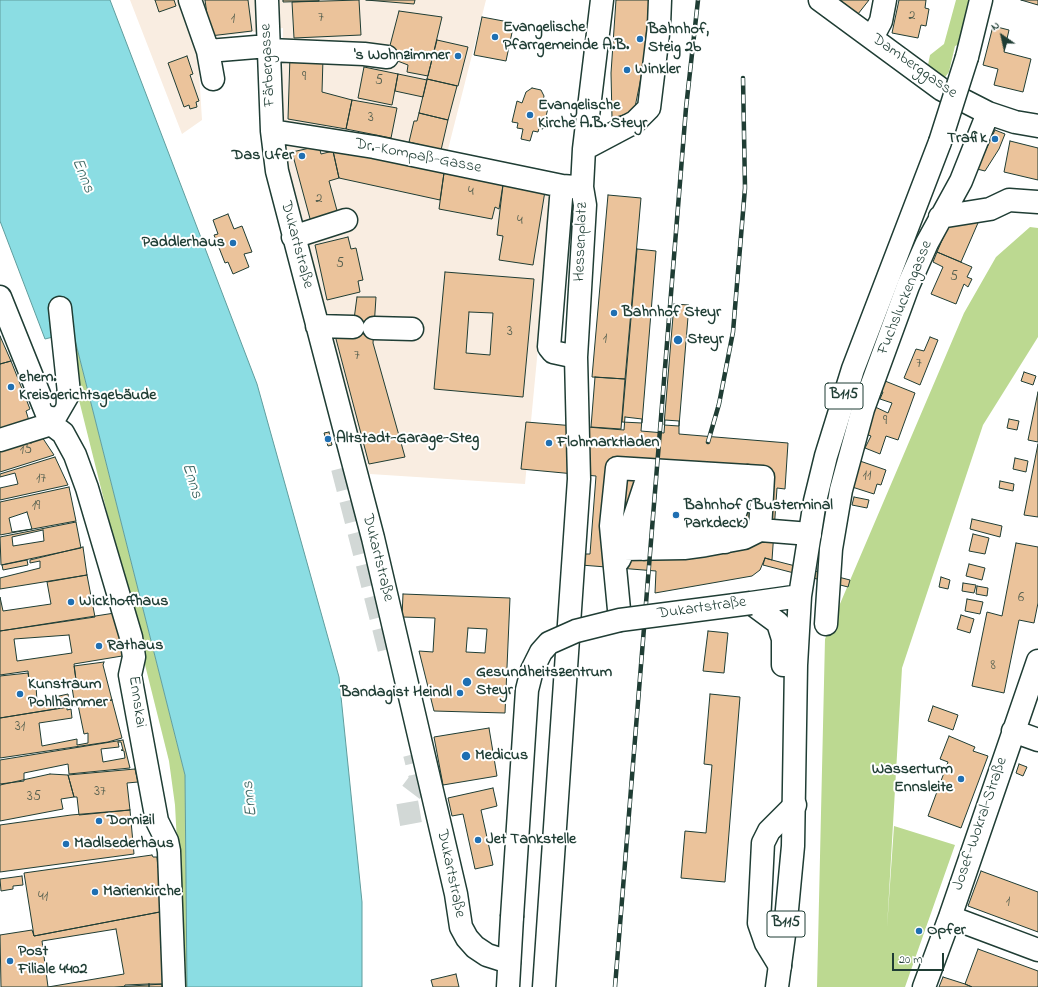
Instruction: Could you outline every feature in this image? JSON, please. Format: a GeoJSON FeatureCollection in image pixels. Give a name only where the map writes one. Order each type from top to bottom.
{"type":"FeatureCollection","features":[{"type":"Feature","properties":{"kind":"street"},"geometry":{"type":"LineString","coordinates":[[190,0],[207,47],[214,79]]}},
{"type":"Feature","properties":{"kind":"street","name":"Färbergasse"},"geometry":{"type":"LineString","coordinates":[[267,0],[272,131]]}},
{"type":"Feature","properties":{"kind":"street","name":"Hessenplatz"},"geometry":{"type":"LineString","coordinates":[[544,987],[579,479],[576,357],[553,352],[549,347],[572,187],[584,149],[602,0]]}},
{"type":"Feature","properties":{"kind":"street"},"geometry":{"type":"LineString","coordinates":[[584,149],[635,122],[649,108],[659,26],[660,0]]}},
{"type":"Feature","properties":{"kind":"street","name":"Damberggasse"},"geometry":{"type":"LineString","coordinates":[[820,0],[941,89],[988,113],[1015,122],[1038,126]]}},
{"type":"Feature","properties":{"kind":"street"},"geometry":{"type":"LineString","coordinates":[[872,38],[881,21],[885,0]]}},
{"type":"Feature","properties":{"kind":"street","name":"B115"},"geometry":{"type":"LineString","coordinates":[[779,977],[789,889],[795,805],[796,665],[800,596],[810,534],[826,456],[850,376],[940,142],[968,57],[981,0]]}},
{"type":"Feature","properties":{"kind":"street"},"geometry":{"type":"LineString","coordinates":[[207,47],[269,48],[329,52],[393,62]]}},
{"type":"Feature","properties":{"kind":"street","name":"Fuchsluckengasse"},"geometry":{"type":"LineString","coordinates":[[826,624],[831,549],[841,490],[863,409],[908,286],[940,218],[961,181],[988,113]]}},
{"type":"Feature","properties":{"kind":"street","name":"Dr.-Kompaß-Gasse"},"geometry":{"type":"LineString","coordinates":[[272,131],[374,148],[572,187]]}},
{"type":"Feature","properties":{"kind":"street","name":"Dukartstraße"},"geometry":{"type":"LineString","coordinates":[[272,131],[277,171],[293,237],[373,538],[456,894],[461,927],[475,948],[487,955],[509,962]]}},
{"type":"Feature","properties":{"kind":"street"},"geometry":{"type":"LineString","coordinates":[[940,218],[990,209],[1009,200],[1038,202]]}},
{"type":"Feature","properties":{"kind":"street"},"geometry":{"type":"LineString","coordinates":[[293,237],[346,220]]}},
{"type":"Feature","properties":{"kind":"street","name":"Ennskai"},"geometry":{"type":"LineString","coordinates":[[0,296],[51,424],[63,433],[75,455],[85,482],[131,637],[134,657],[130,675],[157,821],[167,841],[174,987]]}},
{"type":"Feature","properties":{"kind":"street"},"geometry":{"type":"LineString","coordinates":[[0,440],[51,424],[69,393],[60,308]]}},
{"type":"Feature","properties":{"kind":"street"},"geometry":{"type":"LineString","coordinates":[[317,326],[412,329]]}},
{"type":"Feature","properties":{"kind":"street"},"geometry":{"type":"LineString","coordinates":[[620,620],[611,526],[617,468],[763,477],[760,530]]}},
{"type":"Feature","properties":{"kind":"street"},"geometry":{"type":"LineString","coordinates":[[700,473],[716,544]]}},
{"type":"Feature","properties":{"kind":"street"},"geometry":{"type":"LineString","coordinates":[[654,548],[700,473]]}},
{"type":"Feature","properties":{"kind":"street"},"geometry":{"type":"LineString","coordinates":[[654,548],[700,473]]}},
{"type":"Feature","properties":{"kind":"street"},"geometry":{"type":"LineString","coordinates":[[614,569],[654,548],[716,544],[744,538],[760,530],[810,534]]}},
{"type":"Feature","properties":{"kind":"street","name":"Dukartstraße"},"geometry":{"type":"LineString","coordinates":[[508,987],[527,690],[532,670],[541,652],[549,643],[560,637],[576,631],[620,620],[800,596]]}},
{"type":"Feature","properties":{"kind":"street"},"geometry":{"type":"LineString","coordinates":[[751,603],[774,619],[781,629],[783,639],[783,700],[796,727]]}},
{"type":"Feature","properties":{"kind":"street","name":"Josef-Wokral-Straße"},"geometry":{"type":"LineString","coordinates":[[924,987],[950,917],[1038,661]]}},
{"type":"Feature","properties":{"kind":"street"},"geometry":{"type":"LineString","coordinates":[[1013,731],[1038,740]]}},
{"type":"Feature","properties":{"kind":"street"},"geometry":{"type":"LineString","coordinates":[[779,977],[759,923],[763,843],[769,831],[795,805]]}},
{"type":"Feature","properties":{"kind":"street"},"geometry":{"type":"LineString","coordinates":[[950,917],[1038,950]]}},
{"type":"Feature","properties":{"kind":"shaded area"},"geometry":{"type":"Polygon","coordinates":[[[130,0],[486,0],[443,169],[553,191],[525,484],[370,474],[281,148],[283,28],[197,40],[202,120],[182,134],[130,0]]]}},
{"type":"Feature","properties":{"kind":"green space"},"geometry":{"type":"Polygon","coordinates":[[[956,0],[969,0],[958,45],[955,46],[949,72],[942,81],[927,70],[930,55],[944,44],[956,0]]]}},
{"type":"Feature","properties":{"kind":"green space"},"geometry":{"type":"Polygon","coordinates":[[[1030,227],[1038,228],[1038,337],[983,425],[902,668],[887,928],[894,826],[955,845],[905,987],[817,987],[825,639],[964,313],[996,257],[1030,227]]]}},
{"type":"Feature","properties":{"kind":"green space"},"geometry":{"type":"Polygon","coordinates":[[[73,332],[185,775],[187,987],[178,987],[177,843],[175,805],[169,761],[75,384],[73,332]]]}},
{"type":"Feature","properties":{"kind":"water","name":"Enns"},"geometry":{"type":"Polygon","coordinates":[[[0,0],[110,0],[257,384],[339,677],[362,902],[362,987],[187,987],[185,775],[73,332],[45,339],[0,221],[0,0]]]}},
{"type":"Feature","properties":{"kind":"building"},"geometry":{"type":"Polygon","coordinates":[[[155,0],[174,0],[176,6],[159,12],[155,0]]]}},
{"type":"Feature","properties":{"kind":"building"},"geometry":{"type":"Polygon","coordinates":[[[205,0],[248,0],[252,31],[210,36],[205,0]]]}},
{"type":"Feature","properties":{"kind":"building"},"geometry":{"type":"Polygon","coordinates":[[[283,0],[319,0],[319,1],[283,2],[283,0]]]}},
{"type":"Feature","properties":{"kind":"building"},"geometry":{"type":"Polygon","coordinates":[[[359,0],[361,35],[294,38],[292,2],[359,0]]]}},
{"type":"Feature","properties":{"kind":"building"},"geometry":{"type":"Polygon","coordinates":[[[366,0],[415,0],[414,4],[366,0]]]}},
{"type":"Feature","properties":{"kind":"building"},"geometry":{"type":"Polygon","coordinates":[[[616,0],[649,0],[644,63],[634,112],[612,118],[611,73],[616,0]]]}},
{"type":"Feature","properties":{"kind":"building"},"geometry":{"type":"Polygon","coordinates":[[[840,0],[869,0],[858,14],[840,0]]]}},
{"type":"Feature","properties":{"kind":"building"},"geometry":{"type":"Polygon","coordinates":[[[899,0],[926,0],[925,8],[929,9],[926,26],[921,25],[918,38],[892,33],[899,0]]]}},
{"type":"Feature","properties":{"kind":"building"},"geometry":{"type":"Polygon","coordinates":[[[1021,0],[1038,0],[1038,5],[1021,0]]]}},
{"type":"Feature","properties":{"kind":"building"},"geometry":{"type":"Polygon","coordinates":[[[399,11],[442,17],[428,76],[407,72],[408,65],[387,57],[399,11]]]}},
{"type":"Feature","properties":{"kind":"building","name":"Evangelische Pfarrgemeinde A.B."},"geometry":{"type":"Polygon","coordinates":[[[482,17],[514,23],[506,61],[474,55],[482,17]]]}},
{"type":"Feature","properties":{"kind":"building"},"geometry":{"type":"Polygon","coordinates":[[[993,26],[1009,30],[1004,52],[1031,59],[1023,92],[994,85],[998,69],[983,65],[993,26]]]}},
{"type":"Feature","properties":{"kind":"building"},"geometry":{"type":"Polygon","coordinates":[[[437,40],[468,47],[458,86],[427,79],[437,40]]]}},
{"type":"Feature","properties":{"kind":"building"},"geometry":{"type":"Polygon","coordinates":[[[187,56],[193,74],[190,75],[199,101],[196,102],[197,107],[190,109],[189,105],[184,107],[168,63],[187,56]]]}},
{"type":"Feature","properties":{"kind":"building"},"geometry":{"type":"Polygon","coordinates":[[[290,56],[323,58],[322,92],[352,100],[346,129],[288,119],[290,56]]]}},
{"type":"Feature","properties":{"kind":"building"},"geometry":{"type":"Polygon","coordinates":[[[364,67],[398,74],[392,105],[358,98],[364,67]]]}},
{"type":"Feature","properties":{"kind":"building"},"geometry":{"type":"Polygon","coordinates":[[[398,74],[427,80],[423,97],[395,91],[398,74]]]}},
{"type":"Feature","properties":{"kind":"building"},"geometry":{"type":"Polygon","coordinates":[[[427,79],[457,86],[448,120],[419,113],[427,79]]]}},
{"type":"Feature","properties":{"kind":"building","name":"Evangelische Kirche A.B. Steyr"},"geometry":{"type":"Polygon","coordinates":[[[532,88],[541,90],[544,96],[543,101],[545,101],[544,107],[548,108],[543,129],[539,128],[538,132],[533,131],[530,141],[521,139],[523,129],[517,128],[518,123],[512,122],[517,101],[522,103],[526,92],[532,88]]]}},
{"type":"Feature","properties":{"kind":"building"},"geometry":{"type":"Polygon","coordinates":[[[352,100],[397,108],[391,138],[346,129],[352,100]]]}},
{"type":"Feature","properties":{"kind":"building"},"geometry":{"type":"Polygon","coordinates":[[[419,113],[448,120],[441,150],[409,142],[414,121],[417,121],[419,113]]]}},
{"type":"Feature","properties":{"kind":"building"},"geometry":{"type":"Polygon","coordinates":[[[995,130],[1005,134],[999,149],[985,171],[977,169],[995,130]]]}},
{"type":"Feature","properties":{"kind":"building"},"geometry":{"type":"Polygon","coordinates":[[[1010,141],[1038,148],[1038,180],[1004,172],[1010,141]]]}},
{"type":"Feature","properties":{"kind":"building"},"geometry":{"type":"Polygon","coordinates":[[[319,146],[321,154],[333,151],[339,178],[329,181],[339,218],[312,226],[292,152],[319,146]]]}},
{"type":"Feature","properties":{"kind":"building"},"geometry":{"type":"Polygon","coordinates":[[[341,149],[444,173],[440,200],[339,178],[333,151],[341,149]]]}},
{"type":"Feature","properties":{"kind":"building"},"geometry":{"type":"Polygon","coordinates":[[[444,173],[503,185],[499,209],[495,207],[492,219],[439,209],[444,173]]]}},
{"type":"Feature","properties":{"kind":"building"},"geometry":{"type":"Polygon","coordinates":[[[503,185],[545,191],[533,265],[499,260],[503,236],[497,235],[503,185]]]}},
{"type":"Feature","properties":{"kind":"building","name":"Bahnhof Steyr"},"geometry":{"type":"Polygon","coordinates":[[[608,195],[641,198],[625,379],[592,377],[608,195]]]}},
{"type":"Feature","properties":{"kind":"building","name":"Paddlerhaus"},"geometry":{"type":"Polygon","coordinates":[[[228,214],[234,229],[242,226],[252,252],[244,254],[249,267],[233,274],[228,262],[225,263],[214,235],[218,234],[213,220],[228,214]]]}},
{"type":"Feature","properties":{"kind":"building"},"geometry":{"type":"Polygon","coordinates":[[[981,216],[961,262],[937,252],[948,226],[981,216]]]}},
{"type":"Feature","properties":{"kind":"building"},"geometry":{"type":"Polygon","coordinates":[[[348,237],[351,249],[356,248],[363,280],[358,281],[360,292],[327,300],[315,245],[348,237]]]}},
{"type":"Feature","properties":{"kind":"building"},"geometry":{"type":"Polygon","coordinates":[[[637,249],[656,251],[642,423],[622,422],[637,249]]]}},
{"type":"Feature","properties":{"kind":"building"},"geometry":{"type":"Polygon","coordinates":[[[937,252],[972,267],[967,277],[972,279],[968,287],[964,284],[956,304],[931,294],[943,267],[933,262],[937,252]]]}},
{"type":"Feature","properties":{"kind":"building"},"geometry":{"type":"Polygon","coordinates":[[[445,272],[534,279],[523,397],[434,389],[445,272]],[[469,312],[466,353],[490,355],[493,313],[469,312]]]}},
{"type":"Feature","properties":{"kind":"building"},"geometry":{"type":"Polygon","coordinates":[[[357,297],[376,297],[373,343],[405,457],[369,464],[336,339],[340,332],[352,334],[357,297]]]}},
{"type":"Feature","properties":{"kind":"building"},"geometry":{"type":"Polygon","coordinates":[[[674,304],[689,305],[679,426],[664,425],[674,304]]]}},
{"type":"Feature","properties":{"kind":"building"},"geometry":{"type":"Polygon","coordinates":[[[0,336],[11,361],[0,364],[0,336]]]}},
{"type":"Feature","properties":{"kind":"building"},"geometry":{"type":"Polygon","coordinates":[[[930,337],[938,340],[920,385],[904,378],[916,349],[924,351],[930,337]]]}},
{"type":"Feature","properties":{"kind":"building","name":"ehem. Kreisgerichtsgebäude"},"geometry":{"type":"Polygon","coordinates":[[[11,361],[30,409],[26,411],[30,424],[0,437],[0,364],[11,361]]]}},
{"type":"Feature","properties":{"kind":"building"},"geometry":{"type":"Polygon","coordinates":[[[1024,372],[1036,376],[1033,385],[1021,381],[1024,372]]]}},
{"type":"Feature","properties":{"kind":"building"},"geometry":{"type":"Polygon","coordinates":[[[595,377],[625,379],[621,429],[591,427],[595,377]]]}},
{"type":"Feature","properties":{"kind":"building"},"geometry":{"type":"Polygon","coordinates":[[[885,381],[915,393],[898,440],[886,436],[880,454],[865,448],[871,436],[861,432],[871,405],[888,413],[892,403],[880,399],[885,381]]]}},
{"type":"Feature","properties":{"kind":"building"},"geometry":{"type":"Polygon","coordinates":[[[1038,392],[1038,442],[1028,440],[1038,392]]]}},
{"type":"Feature","properties":{"kind":"building"},"geometry":{"type":"Polygon","coordinates":[[[625,417],[642,419],[641,431],[664,433],[665,420],[679,421],[679,434],[788,443],[785,489],[777,488],[772,560],[765,558],[760,570],[752,576],[655,593],[656,571],[581,565],[582,554],[590,554],[596,476],[521,469],[526,422],[624,430],[625,417]]]}},
{"type":"Feature","properties":{"kind":"building"},"geometry":{"type":"Polygon","coordinates":[[[1009,419],[1019,421],[1017,430],[1007,428],[1009,419]]]}},
{"type":"Feature","properties":{"kind":"building","name":"Altstadt-Garage-Steg"},"geometry":{"type":"Polygon","coordinates":[[[329,432],[332,445],[328,446],[324,433],[329,432]]]}},
{"type":"Feature","properties":{"kind":"building"},"geometry":{"type":"Polygon","coordinates":[[[40,434],[54,455],[0,472],[0,446],[40,434]]]}},
{"type":"Feature","properties":{"kind":"building"},"geometry":{"type":"Polygon","coordinates":[[[1038,444],[1038,517],[1024,515],[1038,444]]]}},
{"type":"Feature","properties":{"kind":"building"},"geometry":{"type":"Polygon","coordinates":[[[55,457],[68,485],[0,500],[0,488],[18,484],[15,473],[0,477],[0,474],[55,457]]]}},
{"type":"Feature","properties":{"kind":"building"},"geometry":{"type":"Polygon","coordinates":[[[1015,458],[1028,461],[1026,472],[1013,469],[1015,458]]]}},
{"type":"Feature","properties":{"kind":"building"},"geometry":{"type":"Polygon","coordinates":[[[857,460],[886,470],[881,485],[877,484],[874,494],[849,486],[857,460]]]}},
{"type":"Feature","properties":{"kind":"building"},"geometry":{"type":"Polygon","coordinates":[[[1000,481],[1014,484],[1013,491],[999,488],[1000,481]]]}},
{"type":"Feature","properties":{"kind":"building"},"geometry":{"type":"Polygon","coordinates":[[[69,487],[76,521],[0,535],[0,502],[69,487]],[[27,512],[9,518],[12,532],[32,529],[27,512]]]}},
{"type":"Feature","properties":{"kind":"building"},"geometry":{"type":"Polygon","coordinates":[[[854,497],[869,500],[867,508],[852,505],[854,497]]]}},
{"type":"Feature","properties":{"kind":"building"},"geometry":{"type":"Polygon","coordinates":[[[972,519],[1002,526],[1000,537],[970,529],[972,519]]]}},
{"type":"Feature","properties":{"kind":"building"},"geometry":{"type":"Polygon","coordinates":[[[76,522],[81,548],[1,565],[0,537],[76,522]],[[43,530],[12,537],[13,546],[44,541],[43,530]]]}},
{"type":"Feature","properties":{"kind":"building"},"geometry":{"type":"Polygon","coordinates":[[[973,534],[989,538],[985,554],[969,551],[973,534]]]}},
{"type":"Feature","properties":{"kind":"building"},"geometry":{"type":"Polygon","coordinates":[[[1016,543],[1038,547],[1038,603],[1034,623],[1019,620],[1004,693],[972,686],[987,612],[1002,616],[1016,543]]]}},
{"type":"Feature","properties":{"kind":"building"},"geometry":{"type":"Polygon","coordinates":[[[83,547],[87,575],[0,589],[0,578],[40,568],[40,561],[30,563],[30,560],[83,547]]]}},
{"type":"Feature","properties":{"kind":"building"},"geometry":{"type":"Polygon","coordinates":[[[765,558],[850,580],[848,587],[763,565],[765,558]]]}},
{"type":"Feature","properties":{"kind":"building"},"geometry":{"type":"Polygon","coordinates":[[[27,560],[28,565],[3,570],[2,565],[27,560]]]}},
{"type":"Feature","properties":{"kind":"building"},"geometry":{"type":"Polygon","coordinates":[[[969,564],[985,568],[982,580],[966,576],[969,564]]]}},
{"type":"Feature","properties":{"kind":"building","name":"Wickhoffhaus"},"geometry":{"type":"Polygon","coordinates":[[[87,575],[95,617],[0,631],[0,597],[3,611],[51,604],[47,582],[87,575]]]}},
{"type":"Feature","properties":{"kind":"building"},"geometry":{"type":"Polygon","coordinates":[[[941,577],[950,580],[948,589],[939,587],[941,577]]]}},
{"type":"Feature","properties":{"kind":"building"},"geometry":{"type":"Polygon","coordinates":[[[963,583],[976,585],[974,593],[962,591],[963,583]]]}},
{"type":"Feature","properties":{"kind":"building"},"geometry":{"type":"Polygon","coordinates":[[[977,586],[988,588],[987,596],[976,594],[977,586]]]}},
{"type":"Feature","properties":{"kind":"building","name":"Gesundheitszentrum Steyr"},"geometry":{"type":"Polygon","coordinates":[[[403,594],[510,598],[505,713],[434,711],[419,651],[433,652],[435,618],[402,617],[403,594]],[[468,628],[466,652],[485,653],[487,629],[468,628]]]}},
{"type":"Feature","properties":{"kind":"building"},"geometry":{"type":"Polygon","coordinates":[[[967,599],[983,602],[980,614],[965,611],[967,599]]]}},
{"type":"Feature","properties":{"kind":"building","name":"Rathaus"},"geometry":{"type":"Polygon","coordinates":[[[121,612],[128,655],[74,664],[76,680],[30,687],[28,671],[0,675],[0,631],[121,612]],[[69,635],[14,639],[17,661],[72,653],[69,635]]]}},
{"type":"Feature","properties":{"kind":"building"},"geometry":{"type":"Polygon","coordinates":[[[961,615],[974,619],[970,633],[957,629],[961,615]]]}},
{"type":"Feature","properties":{"kind":"building"},"geometry":{"type":"Polygon","coordinates":[[[708,631],[728,633],[724,673],[703,671],[708,631]]]}},
{"type":"Feature","properties":{"kind":"building"},"geometry":{"type":"Polygon","coordinates":[[[104,662],[103,665],[112,700],[0,718],[0,676],[28,673],[30,687],[36,686],[37,701],[68,694],[69,701],[74,700],[71,681],[76,680],[74,666],[104,662]]]}},
{"type":"Feature","properties":{"kind":"building"},"geometry":{"type":"Polygon","coordinates":[[[710,694],[740,697],[725,882],[681,878],[685,831],[706,833],[712,765],[704,764],[710,694]]]}},
{"type":"Feature","properties":{"kind":"building"},"geometry":{"type":"Polygon","coordinates":[[[112,700],[122,738],[108,742],[0,758],[0,718],[67,707],[67,710],[71,709],[72,718],[39,723],[42,746],[77,739],[77,745],[88,743],[88,733],[84,734],[78,705],[112,700]]]}},
{"type":"Feature","properties":{"kind":"building"},"geometry":{"type":"Polygon","coordinates":[[[933,706],[958,715],[953,730],[928,721],[933,706]]]}},
{"type":"Feature","properties":{"kind":"building","name":"Medicus"},"geometry":{"type":"Polygon","coordinates":[[[489,728],[497,776],[443,785],[434,737],[489,728]]]}},
{"type":"Feature","properties":{"kind":"building","name":"Wasserturm Ennsleite"},"geometry":{"type":"Polygon","coordinates":[[[949,736],[975,747],[973,751],[988,756],[961,828],[928,816],[948,762],[940,759],[949,736]]]}},
{"type":"Feature","properties":{"kind":"building"},"geometry":{"type":"Polygon","coordinates":[[[123,740],[130,768],[69,774],[68,764],[24,773],[24,781],[0,784],[0,760],[123,740]],[[118,742],[119,747],[101,749],[103,762],[125,758],[124,751],[121,750],[123,750],[121,742],[118,742]]]}},
{"type":"Feature","properties":{"kind":"building"},"geometry":{"type":"Polygon","coordinates":[[[1019,764],[1027,767],[1023,776],[1016,773],[1019,764]]]}},
{"type":"Feature","properties":{"kind":"building"},"geometry":{"type":"Polygon","coordinates":[[[135,769],[138,782],[127,783],[130,810],[79,815],[77,797],[74,797],[68,775],[135,769]]]}},
{"type":"Feature","properties":{"kind":"building"},"geometry":{"type":"Polygon","coordinates":[[[50,774],[68,775],[74,797],[61,799],[63,809],[0,821],[0,785],[50,774]]]}},
{"type":"Feature","properties":{"kind":"building","name":"Jet Tankstelle"},"geometry":{"type":"Polygon","coordinates":[[[493,788],[497,806],[481,810],[493,865],[475,869],[463,814],[452,816],[448,798],[493,788]]]}},
{"type":"Feature","properties":{"kind":"building","name":"Madlsederhaus"},"geometry":{"type":"Polygon","coordinates":[[[130,810],[134,854],[0,872],[0,825],[71,815],[130,810]]]}},
{"type":"Feature","properties":{"kind":"building","name":"Marienkirche"},"geometry":{"type":"Polygon","coordinates":[[[152,855],[153,857],[157,857],[158,868],[163,868],[165,911],[34,936],[24,873],[152,855]]]}},
{"type":"Feature","properties":{"kind":"building"},"geometry":{"type":"Polygon","coordinates":[[[981,871],[1038,892],[1038,932],[968,906],[981,871]]]}},
{"type":"Feature","properties":{"kind":"building"},"geometry":{"type":"Polygon","coordinates":[[[22,876],[23,885],[13,886],[13,889],[1,891],[0,879],[22,876]]]}},
{"type":"Feature","properties":{"kind":"building"},"geometry":{"type":"Polygon","coordinates":[[[165,911],[164,984],[114,987],[48,987],[1,987],[0,935],[32,930],[34,936],[165,911]],[[116,929],[42,941],[48,987],[124,974],[116,929]]]}},
{"type":"Feature","properties":{"kind":"building"},"geometry":{"type":"Polygon","coordinates":[[[978,949],[1038,971],[1038,987],[972,987],[965,984],[978,949]]]}},
{"type":"Feature","properties":{"kind":"building"},"geometry":{"type":"Polygon","coordinates":[[[456,974],[459,987],[433,987],[431,980],[456,974]]]}},
{"type":"Feature","properties":{"kind":"building"},"geometry":{"type":"Polygon","coordinates":[[[943,977],[965,984],[972,987],[939,987],[943,977]]]}},
{"type":"Feature","properties":{"kind":"building"},"geometry":{"type":"Polygon","coordinates":[[[149,984],[149,987],[124,987],[125,985],[149,984]]]}},
{"type":"Feature","properties":{"kind":"building"},"geometry":{"type":"Polygon","coordinates":[[[149,984],[162,984],[162,987],[149,987],[149,984]]]}},
{"type":"Feature","properties":{"kind":"tunnel"},"geometry":{"type":"LineString","coordinates":[[342,468],[389,651]]}},
{"type":"Feature","properties":{"kind":"tunnel"},"geometry":{"type":"LineString","coordinates":[[411,824],[407,801],[409,795],[419,782],[420,778],[414,754]]}},
{"type":"Feature","properties":{"kind":"railway"},"geometry":{"type":"LineString","coordinates":[[615,987],[686,108],[698,0]]}},
{"type":"Feature","properties":{"kind":"railway"},"geometry":{"type":"LineString","coordinates":[[708,442],[719,404],[733,332],[745,188],[743,78]]}},
{"type":"Feature","properties":{"kind":"place","name":"Evangelische Pfarrgemeinde A.B."},"geometry":{"type":"Point","coordinates":[495,37]}},
{"type":"Feature","properties":{"kind":"place","name":"Bahnhof, Steig 2b"},"geometry":{"type":"Point","coordinates":[640,39]}},
{"type":"Feature","properties":{"kind":"place","name":"'s Wohnzimmer"},"geometry":{"type":"Point","coordinates":[458,56]}},
{"type":"Feature","properties":{"kind":"place","name":"Winkler"},"geometry":{"type":"Point","coordinates":[627,70]}},
{"type":"Feature","properties":{"kind":"place","name":"Evangelische Kirche A.B. Steyr"},"geometry":{"type":"Point","coordinates":[530,115]}},
{"type":"Feature","properties":{"kind":"place","name":"Trafik"},"geometry":{"type":"Point","coordinates":[995,139]}},
{"type":"Feature","properties":{"kind":"place","name":"Das Ufer"},"geometry":{"type":"Point","coordinates":[302,156]}},
{"type":"Feature","properties":{"kind":"place","name":"Paddlerhaus"},"geometry":{"type":"Point","coordinates":[233,243]}},
{"type":"Feature","properties":{"kind":"place","name":"Bahnhof Steyr"},"geometry":{"type":"Point","coordinates":[614,313]}},
{"type":"Feature","properties":{"kind":"place","name":"Steyr"},"geometry":{"type":"Point","coordinates":[678,340]}},
{"type":"Feature","properties":{"kind":"place","name":"ehem. Kreisgerichtsgebäude"},"geometry":{"type":"Point","coordinates":[11,387]}},
{"type":"Feature","properties":{"kind":"place","name":"Altstadt-Garage-Steg"},"geometry":{"type":"Point","coordinates":[328,439]}},
{"type":"Feature","properties":{"kind":"place","name":"Flohmarktladen"},"geometry":{"type":"Point","coordinates":[549,443]}},
{"type":"Feature","properties":{"kind":"place","name":"Bahnhof (Busterminal Parkdeck)"},"geometry":{"type":"Point","coordinates":[676,515]}},
{"type":"Feature","properties":{"kind":"place","name":"Wickhoffhaus"},"geometry":{"type":"Point","coordinates":[71,602]}},
{"type":"Feature","properties":{"kind":"place","name":"Rathaus"},"geometry":{"type":"Point","coordinates":[99,646]}},
{"type":"Feature","properties":{"kind":"place","name":"Gesundheitszentrum Steyr"},"geometry":{"type":"Point","coordinates":[467,682]}},
{"type":"Feature","properties":{"kind":"place","name":"Bandagist Heindl"},"geometry":{"type":"Point","coordinates":[460,693]}},
{"type":"Feature","properties":{"kind":"place","name":"Kunstraum Pohlhammer"},"geometry":{"type":"Point","coordinates":[20,694]}},
{"type":"Feature","properties":{"kind":"place","name":"Medicus"},"geometry":{"type":"Point","coordinates":[466,756]}},
{"type":"Feature","properties":{"kind":"place","name":"Wasserturm Ennsleite"},"geometry":{"type":"Point","coordinates":[961,779]}},
{"type":"Feature","properties":{"kind":"place","name":"Domizil"},"geometry":{"type":"Point","coordinates":[99,821]}},
{"type":"Feature","properties":{"kind":"place","name":"Jet Tankstelle"},"geometry":{"type":"Point","coordinates":[478,840]}},
{"type":"Feature","properties":{"kind":"place","name":"Madlsederhaus"},"geometry":{"type":"Point","coordinates":[66,844]}},
{"type":"Feature","properties":{"kind":"place","name":"Marienkirche"},"geometry":{"type":"Point","coordinates":[95,892]}},
{"type":"Feature","properties":{"kind":"place","name":"Opfer"},"geometry":{"type":"Point","coordinates":[919,931]}},
{"type":"Feature","properties":{"kind":"place","name":"Post Filiale 4402"},"geometry":{"type":"Point","coordinates":[10,961]}}]}
